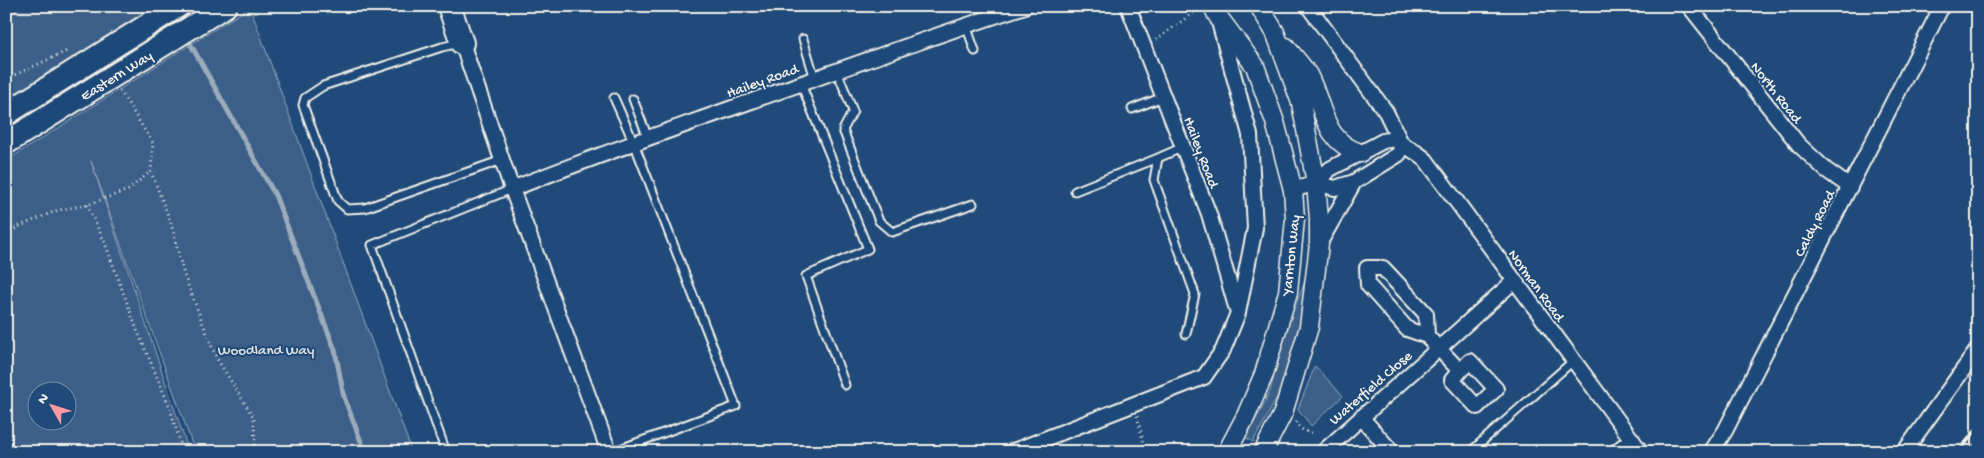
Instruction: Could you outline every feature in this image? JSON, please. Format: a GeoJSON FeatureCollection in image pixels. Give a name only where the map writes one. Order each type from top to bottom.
{"type":"FeatureCollection","features":[{"type":"Feature","properties":{"kind":"main road","name":"Eastern Way"},"geometry":{"type":"LineString","coordinates":[[6,114],[178,6]]}},
{"type":"Feature","properties":{"kind":"main road"},"geometry":{"type":"LineString","coordinates":[[449,6],[462,43]]}},
{"type":"Feature","properties":{"kind":"main road","name":"Eastern Way"},"geometry":{"type":"LineString","coordinates":[[6,143],[216,12]]}},
{"type":"Feature","properties":{"kind":"street","name":"Hailey Road"},"geometry":{"type":"LineString","coordinates":[[512,189],[648,138],[966,25],[1025,6]]}},
{"type":"Feature","properties":{"kind":"street","name":"Hailey Road"},"geometry":{"type":"LineString","coordinates":[[1128,6],[1209,214],[1238,313]]}},
{"type":"Feature","properties":{"kind":"street","name":"Yarnton Way"},"geometry":{"type":"LineString","coordinates":[[1259,6],[1276,32],[1301,103],[1316,183],[1319,244],[1309,327],[1283,413],[1263,452]]}},
{"type":"Feature","properties":{"kind":"street"},"geometry":{"type":"LineString","coordinates":[[1308,6],[1386,112],[1402,145]]}},
{"type":"Feature","properties":{"kind":"street","name":"North Road"},"geometry":{"type":"LineString","coordinates":[[1689,6],[1799,145],[1826,170],[1850,187]]}},
{"type":"Feature","properties":{"kind":"street","name":"Caldy Road"},"geometry":{"type":"LineString","coordinates":[[1711,452],[1726,431],[1942,6]]}},
{"type":"Feature","properties":{"kind":"street"},"geometry":{"type":"LineString","coordinates":[[1011,452],[1204,376],[1223,350],[1238,313],[1255,228],[1250,135],[1215,10]]}},
{"type":"Feature","properties":{"kind":"street","name":"Yarnton Way"},"geometry":{"type":"LineString","coordinates":[[1215,10],[1255,66],[1275,122],[1293,190],[1295,219],[1288,292],[1264,374],[1228,452]]}},
{"type":"Feature","properties":{"kind":"street"},"geometry":{"type":"LineString","coordinates":[[1276,32],[1308,75],[1329,130],[1347,149],[1360,153]]}},
{"type":"Feature","properties":{"kind":"street"},"geometry":{"type":"LineString","coordinates":[[462,43],[512,189],[610,452]]}},
{"type":"Feature","properties":{"kind":"street","name":"Norman Road"},"geometry":{"type":"LineString","coordinates":[[1293,190],[1316,183],[1330,169],[1383,141],[1394,139],[1402,145],[1410,147],[1426,160],[1641,452]]}},
{"type":"Feature","properties":{"kind":"street","name":"Norman Road"},"geometry":{"type":"LineString","coordinates":[[1316,183],[1335,188],[1354,182],[1399,154],[1402,145]]}},
{"type":"Feature","properties":{"kind":"street","name":"Norman Road"},"geometry":{"type":"LineString","coordinates":[[1319,244],[1354,182]]}},
{"type":"Feature","properties":{"kind":"street","name":"Waterfield Close"},"geometry":{"type":"LineString","coordinates":[[1427,336],[1426,314],[1383,268],[1367,268],[1368,285],[1408,329],[1427,336],[1460,371]]}},
{"type":"Feature","properties":{"kind":"street","name":"Waterfield Close"},"geometry":{"type":"LineString","coordinates":[[1322,452],[1514,281]]}},
{"type":"Feature","properties":{"kind":"street"},"geometry":{"type":"LineString","coordinates":[[1904,452],[1978,349]]}},
{"type":"Feature","properties":{"kind":"street"},"geometry":{"type":"LineString","coordinates":[[1361,417],[1392,452]]}},
{"type":"Feature","properties":{"kind":"street"},"geometry":{"type":"LineString","coordinates":[[1616,452],[1632,439]]}},
{"type":"Feature","properties":{"kind":"lane"},"geometry":{"type":"LineString","coordinates":[[966,25],[975,51]]}},
{"type":"Feature","properties":{"kind":"lane"},"geometry":{"type":"LineString","coordinates":[[803,39],[808,81],[868,249],[806,276],[845,385]]}},
{"type":"Feature","properties":{"kind":"lane"},"geometry":{"type":"LineString","coordinates":[[462,43],[442,47],[323,86],[305,98],[303,106],[338,201],[347,208],[365,208],[502,160]]}},
{"type":"Feature","properties":{"kind":"lane"},"geometry":{"type":"LineString","coordinates":[[837,71],[853,111],[843,130],[879,221],[892,232],[973,204]]}},
{"type":"Feature","properties":{"kind":"lane"},"geometry":{"type":"LineString","coordinates":[[1132,109],[1163,97]]}},
{"type":"Feature","properties":{"kind":"lane"},"geometry":{"type":"LineString","coordinates":[[610,452],[736,406],[634,143],[614,98]]}},
{"type":"Feature","properties":{"kind":"lane"},"geometry":{"type":"LineString","coordinates":[[633,99],[648,138]]}},
{"type":"Feature","properties":{"kind":"lane"},"geometry":{"type":"LineString","coordinates":[[1076,191],[1183,147]]}},
{"type":"Feature","properties":{"kind":"lane"},"geometry":{"type":"LineString","coordinates":[[1158,158],[1154,180],[1195,294],[1186,334]]}},
{"type":"Feature","properties":{"kind":"lane"},"geometry":{"type":"LineString","coordinates":[[446,452],[372,245],[512,189]]}},
{"type":"Feature","properties":{"kind":"lane"},"geometry":{"type":"LineString","coordinates":[[1470,452],[1573,361]]}},
{"type":"Feature","properties":{"kind":"path"},"geometry":{"type":"LineString","coordinates":[[1143,45],[1160,38],[1201,7]]}},
{"type":"Feature","properties":{"kind":"path"},"geometry":{"type":"LineString","coordinates":[[6,79],[74,48]]}},
{"type":"Feature","properties":{"kind":"path"},"geometry":{"type":"LineString","coordinates":[[116,85],[152,143],[151,172],[170,224],[184,275],[216,357],[254,418],[255,452]]}},
{"type":"Feature","properties":{"kind":"path"},"geometry":{"type":"LineString","coordinates":[[6,234],[58,210],[87,205],[128,190],[151,172]]}},
{"type":"Feature","properties":{"kind":"path"},"geometry":{"type":"LineString","coordinates":[[87,205],[105,242],[137,330],[169,405],[183,452]]}},
{"type":"Feature","properties":{"kind":"path"},"geometry":{"type":"LineString","coordinates":[[1133,404],[1146,452]]}},
{"type":"Feature","properties":{"kind":"path"},"geometry":{"type":"LineString","coordinates":[[1299,416],[1296,424],[1304,431],[1315,434]]}},
{"type":"Feature","properties":{"kind":"green space"},"geometry":{"type":"Polygon","coordinates":[[[6,6],[154,6],[6,100],[6,6]]]}},
{"type":"Feature","properties":{"kind":"green space","name":"Woodland Way"},"geometry":{"type":"Polygon","coordinates":[[[250,7],[412,452],[195,452],[91,161],[189,452],[6,452],[6,161],[250,7]]]}},
{"type":"Feature","properties":{"kind":"green space"},"geometry":{"type":"Polygon","coordinates":[[[1308,273],[1295,352],[1287,376],[1253,442],[1245,437],[1270,391],[1288,325],[1308,273]]]}},
{"type":"Feature","properties":{"kind":"green space"},"geometry":{"type":"Polygon","coordinates":[[[1315,366],[1343,396],[1311,426],[1298,409],[1315,366]]]}},
{"type":"Feature","properties":{"kind":"waterway"},"geometry":{"type":"LineString","coordinates":[[6,14],[19,6]]}},
{"type":"Feature","properties":{"kind":"waterway"},"geometry":{"type":"LineString","coordinates":[[186,36],[275,195],[335,350],[344,397],[365,452]]}},
{"type":"Feature","properties":{"kind":"railway"},"geometry":{"type":"LineString","coordinates":[[1958,452],[1978,428]]}},
{"type":"Feature","properties":{"kind":"railway"},"geometry":{"type":"LineString","coordinates":[[1969,452],[1978,441]]}}]}
